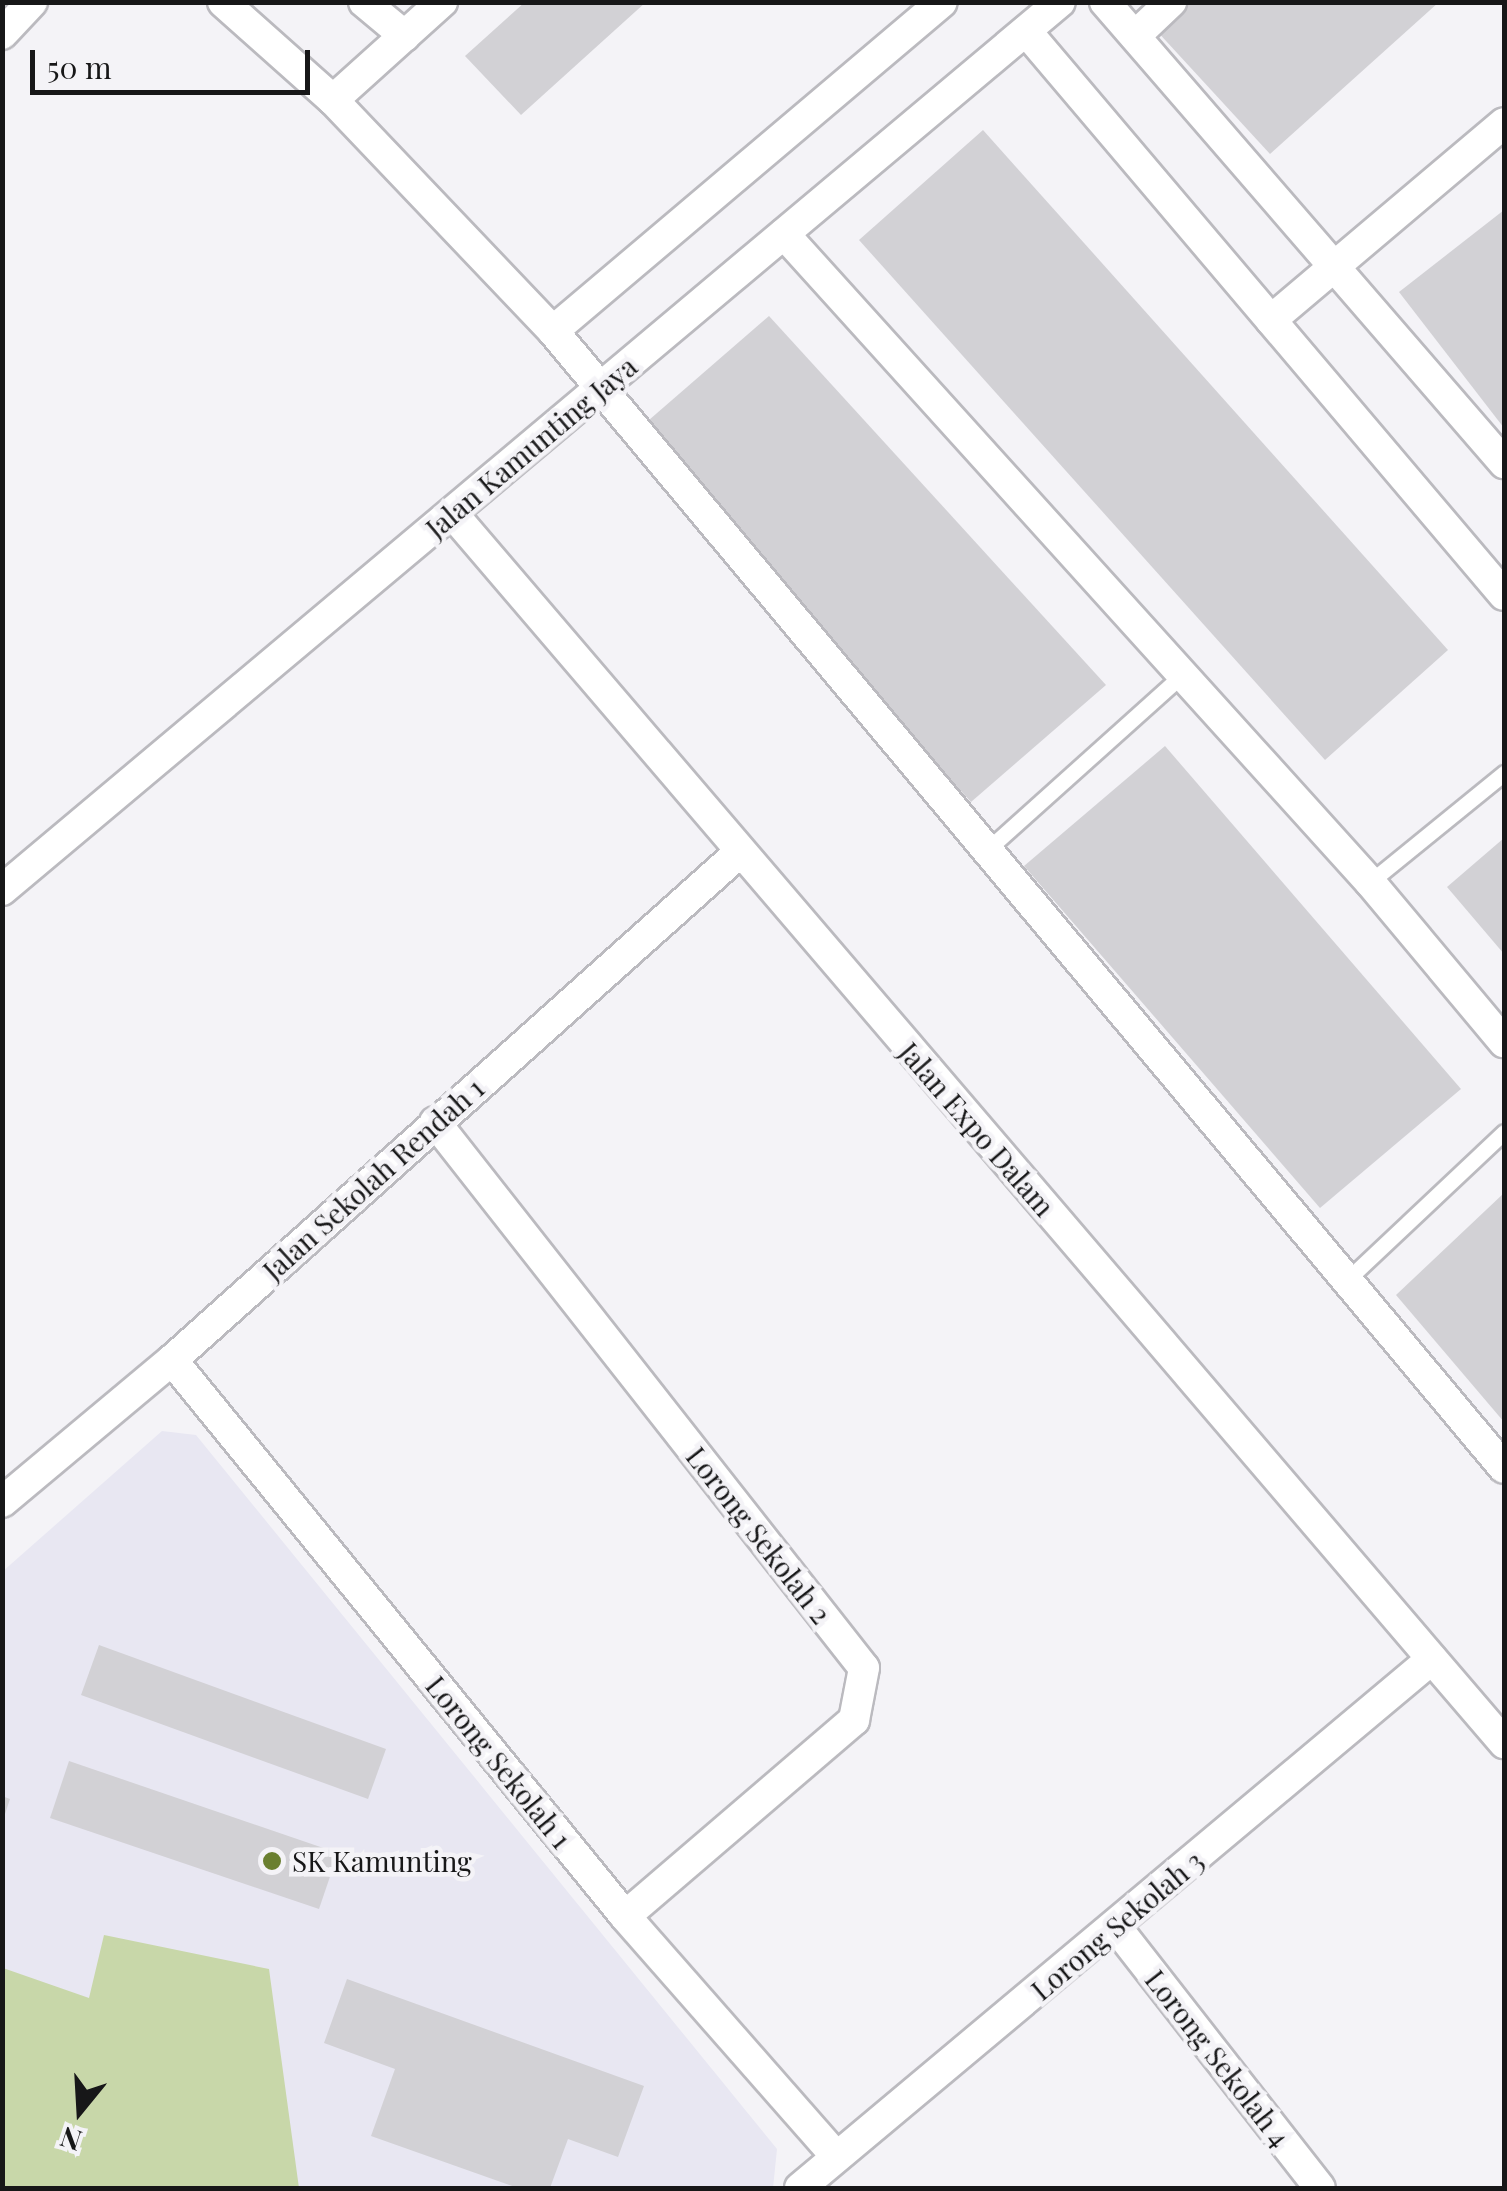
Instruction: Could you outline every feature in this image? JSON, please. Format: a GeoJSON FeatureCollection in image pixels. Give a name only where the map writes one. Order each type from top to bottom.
{"type":"FeatureCollection","features":[{"type":"Feature","properties":{"kind":"street"},"geometry":{"type":"LineString","coordinates":[[2,34],[32,2]]}},
{"type":"Feature","properties":{"kind":"street"},"geometry":{"type":"LineString","coordinates":[[223,2],[333,100],[553,331],[1504,1468]]}},
{"type":"Feature","properties":{"kind":"street"},"geometry":{"type":"LineString","coordinates":[[364,2],[405,36]]}},
{"type":"Feature","properties":{"kind":"street"},"geometry":{"type":"LineString","coordinates":[[333,100],[442,2]]}},
{"type":"Feature","properties":{"kind":"street"},"geometry":{"type":"LineString","coordinates":[[553,331],[942,2]]}},
{"type":"Feature","properties":{"kind":"street","name":"Jalan Kamunting Jaya"},"geometry":{"type":"LineString","coordinates":[[2,890],[1060,2]]}},
{"type":"Feature","properties":{"kind":"street"},"geometry":{"type":"LineString","coordinates":[[1106,2],[1504,462]]}},
{"type":"Feature","properties":{"kind":"street"},"geometry":{"type":"LineString","coordinates":[[1134,36],[1171,2]]}},
{"type":"Feature","properties":{"kind":"street"},"geometry":{"type":"LineString","coordinates":[[1026,31],[1504,595]]}},
{"type":"Feature","properties":{"kind":"street"},"geometry":{"type":"LineString","coordinates":[[1272,320],[1504,123]]}},
{"type":"Feature","properties":{"kind":"street"},"geometry":{"type":"LineString","coordinates":[[784,234],[1370,882],[1504,1042]]}},
{"type":"Feature","properties":{"kind":"street","name":"Jalan Expo Dalam"},"geometry":{"type":"LineString","coordinates":[[452,513],[1504,1743]]}},
{"type":"Feature","properties":{"kind":"street","name":"Jalan Sekolah Rendah 1"},"geometry":{"type":"LineString","coordinates":[[2,1502],[172,1360],[740,852]]}},
{"type":"Feature","properties":{"kind":"street","name":"Lorong Sekolah 2"},"geometry":{"type":"LineString","coordinates":[[435,1122],[864,1668],[854,1720],[625,1916]]}},
{"type":"Feature","properties":{"kind":"street","name":"Lorong Sekolah 1"},"geometry":{"type":"LineString","coordinates":[[172,1360],[625,1916],[836,2156]]}},
{"type":"Feature","properties":{"kind":"street","name":"Lorong Sekolah 3"},"geometry":{"type":"LineString","coordinates":[[800,2188],[1432,1660]]}},
{"type":"Feature","properties":{"kind":"street","name":"Lorong Sekolah 4"},"geometry":{"type":"LineString","coordinates":[[1116,1926],[1320,2188]]}},
{"type":"Feature","properties":{"kind":"lane"},"geometry":{"type":"LineString","coordinates":[[987,850],[1181,676]]}},
{"type":"Feature","properties":{"kind":"lane"},"geometry":{"type":"LineString","coordinates":[[1370,882],[1504,773]]}},
{"type":"Feature","properties":{"kind":"lane"},"geometry":{"type":"LineString","coordinates":[[1348,1279],[1504,1132]]}},
{"type":"Feature","properties":{"kind":"shaded area","name":"SK Kamunting"},"geometry":{"type":"Polygon","coordinates":[[[162,1431],[196,1435],[777,2149],[773,2188],[3,2188],[2,1572],[162,1431]]]}},
{"type":"Feature","properties":{"kind":"green space"},"geometry":{"type":"Polygon","coordinates":[[[104,1935],[269,1969],[299,2188],[3,2188],[3,1968],[89,1998],[104,1935]]]}},
{"type":"Feature","properties":{"kind":"building"},"geometry":{"type":"Polygon","coordinates":[[[525,2],[646,2],[521,115],[465,56],[525,2]]]}},
{"type":"Feature","properties":{"kind":"building"},"geometry":{"type":"Polygon","coordinates":[[[1185,2],[1439,2],[1270,154],[1155,29],[1185,2]]]}},
{"type":"Feature","properties":{"kind":"building"},"geometry":{"type":"Polygon","coordinates":[[[983,130],[1448,650],[1325,760],[859,240],[983,130]]]}},
{"type":"Feature","properties":{"kind":"building"},"geometry":{"type":"Polygon","coordinates":[[[1504,210],[1504,428],[1399,292],[1504,210]]]}},
{"type":"Feature","properties":{"kind":"building"},"geometry":{"type":"Polygon","coordinates":[[[769,316],[1106,685],[971,802],[634,433],[769,316]]]}},
{"type":"Feature","properties":{"kind":"building"},"geometry":{"type":"Polygon","coordinates":[[[1165,746],[1461,1089],[1320,1208],[1024,866],[1165,746]]]}},
{"type":"Feature","properties":{"kind":"building"},"geometry":{"type":"Polygon","coordinates":[[[1504,838],[1504,954],[1447,887],[1504,838]]]}},
{"type":"Feature","properties":{"kind":"building"},"geometry":{"type":"Polygon","coordinates":[[[1504,1193],[1504,1422],[1396,1295],[1504,1193]]]}},
{"type":"Feature","properties":{"kind":"building"},"geometry":{"type":"Polygon","coordinates":[[[99,1645],[386,1749],[368,1799],[81,1695],[99,1645]]]}},
{"type":"Feature","properties":{"kind":"building"},"geometry":{"type":"Polygon","coordinates":[[[69,1761],[338,1853],[319,1909],[50,1818],[69,1761]]]}},
{"type":"Feature","properties":{"kind":"building"},"geometry":{"type":"Polygon","coordinates":[[[2,1796],[10,1799],[3,1820],[2,1820],[2,1796]]]}},
{"type":"Feature","properties":{"kind":"building"},"geometry":{"type":"Polygon","coordinates":[[[347,1979],[644,2086],[618,2157],[568,2139],[550,2188],[518,2188],[371,2136],[395,2069],[324,2043],[347,1979]]]}},
{"type":"Feature","properties":{"kind":"place","name":"SK Kamunting"},"geometry":{"type":"Point","coordinates":[272,1861]}}]}
